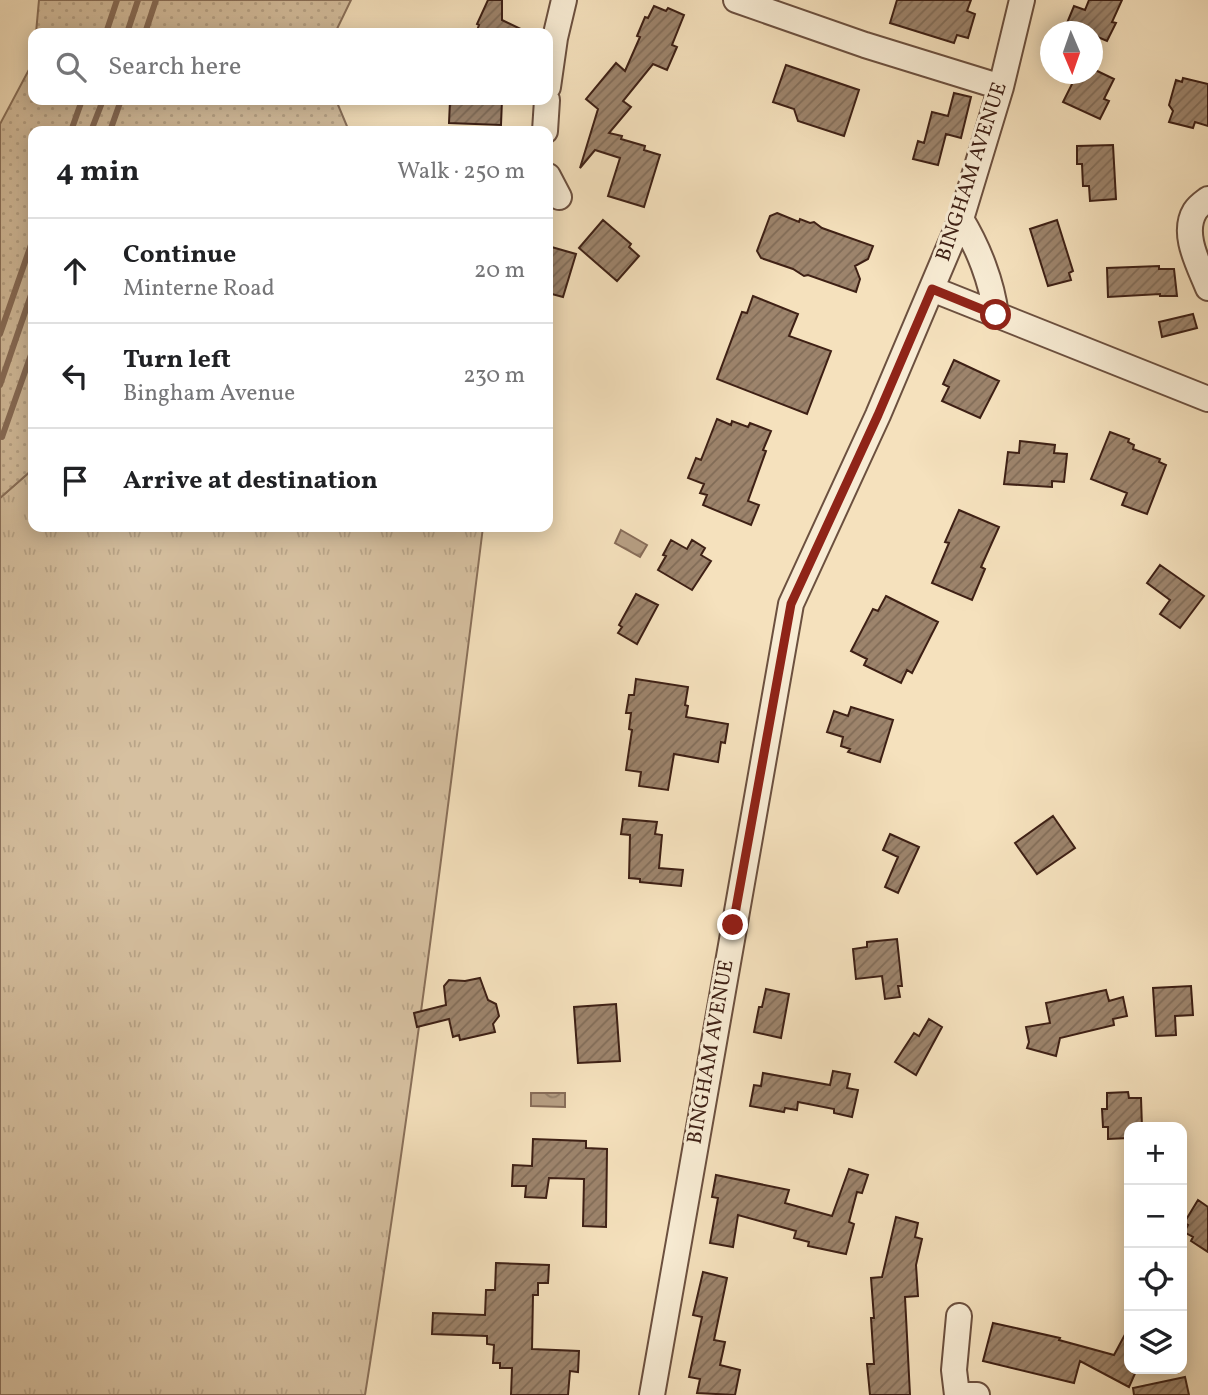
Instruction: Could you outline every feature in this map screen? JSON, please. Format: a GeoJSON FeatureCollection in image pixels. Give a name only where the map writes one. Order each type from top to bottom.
{"type":"FeatureCollection","features":[{"type":"Feature","properties":{"kind":"street"},"geometry":{"type":"LineString","coordinates":[[553,52],[564,0]]}},
{"type":"Feature","properties":{"kind":"street"},"geometry":{"type":"LineString","coordinates":[[736,0],[865,45],[1001,87]]}},
{"type":"Feature","properties":{"kind":"street","name":"BINGHAM AVENUE"},"geometry":{"type":"LineString","coordinates":[[652,1395],[791,604],[878,415],[961,219],[1001,87],[1022,0]]}},
{"type":"Feature","properties":{"kind":"street"},"geometry":{"type":"LineString","coordinates":[[545,126],[547,105]]}},
{"type":"Feature","properties":{"kind":"street"},"geometry":{"type":"LineString","coordinates":[[1208,199],[1195,210],[1190,226],[1191,243],[1208,288]]}},
{"type":"Feature","properties":{"kind":"street"},"geometry":{"type":"LineString","coordinates":[[961,219],[970,233],[994,295],[996,315]]}},
{"type":"Feature","properties":{"kind":"street"},"geometry":{"type":"LineString","coordinates":[[932,289],[1208,399]]}},
{"type":"Feature","properties":{"kind":"street"},"geometry":{"type":"LineString","coordinates":[[959,1316],[954,1370],[957,1395],[978,1395]]}},
{"type":"Feature","properties":{"kind":"green space"},"geometry":{"type":"Polygon","coordinates":[[[39,0],[351,0],[337,28],[36,28],[39,0]]]}},
{"type":"Feature","properties":{"kind":"green space"},"geometry":{"type":"Polygon","coordinates":[[[28,72],[28,105],[338,105],[347,126],[28,126],[28,473],[0,498],[0,124],[28,72]]]}},
{"type":"Feature","properties":{"kind":"green space"},"geometry":{"type":"Polygon","coordinates":[[[28,473],[28,532],[482,532],[413,1070],[365,1395],[0,1395],[0,498],[28,473]]]}},
{"type":"Feature","properties":{"kind":"water"},"geometry":{"type":"Polygon","coordinates":[[[621,530],[647,545],[640,557],[615,543],[621,530]]]}},
{"type":"Feature","properties":{"kind":"water"},"geometry":{"type":"Polygon","coordinates":[[[531,1093],[565,1093],[565,1107],[531,1106],[531,1093]]]}},
{"type":"Feature","properties":{"kind":"building"},"geometry":{"type":"Polygon","coordinates":[[[488,0],[502,0],[502,20],[519,28],[478,28],[477,24],[488,0]]]}},
{"type":"Feature","properties":{"kind":"building"},"geometry":{"type":"Polygon","coordinates":[[[897,0],[971,0],[967,11],[975,14],[968,38],[957,35],[954,43],[890,23],[897,0]]]}},
{"type":"Feature","properties":{"kind":"building"},"geometry":{"type":"Polygon","coordinates":[[[1089,0],[1122,0],[1112,22],[1116,23],[1107,41],[1103,39],[1103,21],[1068,21],[1074,6],[1085,10],[1089,0]]]}},
{"type":"Feature","properties":{"kind":"building"},"geometry":{"type":"Polygon","coordinates":[[[654,6],[666,11],[668,8],[684,15],[672,45],[677,47],[667,70],[653,64],[623,101],[631,107],[609,133],[622,136],[621,139],[645,146],[644,150],[660,155],[644,207],[608,196],[620,158],[595,150],[580,168],[598,109],[586,99],[616,63],[625,71],[640,37],[637,36],[645,17],[648,18],[654,6]]]}},
{"type":"Feature","properties":{"kind":"building"},"geometry":{"type":"Polygon","coordinates":[[[786,65],[859,90],[844,136],[798,121],[794,109],[773,102],[786,65]]]}},
{"type":"Feature","properties":{"kind":"building"},"geometry":{"type":"Polygon","coordinates":[[[1103,74],[1114,79],[1104,99],[1109,101],[1100,119],[1063,102],[1072,84],[1103,84],[1103,74]]]}},
{"type":"Feature","properties":{"kind":"building"},"geometry":{"type":"Polygon","coordinates":[[[1183,78],[1208,84],[1208,126],[1195,122],[1193,128],[1169,122],[1173,111],[1169,105],[1176,80],[1182,82],[1183,78]]]}},
{"type":"Feature","properties":{"kind":"building"},"geometry":{"type":"Polygon","coordinates":[[[954,93],[971,97],[961,138],[946,134],[938,165],[913,159],[918,141],[924,143],[932,112],[948,116],[954,93]]]}},
{"type":"Feature","properties":{"kind":"building"},"geometry":{"type":"Polygon","coordinates":[[[450,105],[502,105],[501,125],[449,123],[450,105]]]}},
{"type":"Feature","properties":{"kind":"building"},"geometry":{"type":"Polygon","coordinates":[[[1113,145],[1116,199],[1090,201],[1089,186],[1083,186],[1082,164],[1077,164],[1077,146],[1113,145]]]}},
{"type":"Feature","properties":{"kind":"building"},"geometry":{"type":"Polygon","coordinates":[[[777,213],[799,222],[800,219],[814,222],[822,228],[873,246],[868,259],[855,266],[860,279],[856,292],[808,275],[804,276],[793,269],[761,258],[757,251],[770,216],[777,213]]]}},
{"type":"Feature","properties":{"kind":"building"},"geometry":{"type":"Polygon","coordinates":[[[603,220],[631,244],[629,247],[639,256],[617,281],[579,248],[603,220]]]}},
{"type":"Feature","properties":{"kind":"building"},"geometry":{"type":"Polygon","coordinates":[[[1057,220],[1073,271],[1069,273],[1071,280],[1048,286],[1030,229],[1057,220]]]}},
{"type":"Feature","properties":{"kind":"building"},"geometry":{"type":"Polygon","coordinates":[[[553,247],[576,254],[563,297],[553,294],[553,247]]]}},
{"type":"Feature","properties":{"kind":"building"},"geometry":{"type":"Polygon","coordinates":[[[1159,266],[1159,269],[1174,269],[1177,296],[1160,294],[1108,297],[1107,268],[1159,266]]]}},
{"type":"Feature","properties":{"kind":"building"},"geometry":{"type":"Polygon","coordinates":[[[753,296],[798,314],[789,336],[831,351],[807,414],[717,379],[742,312],[747,313],[753,296]]]}},
{"type":"Feature","properties":{"kind":"building"},"geometry":{"type":"Polygon","coordinates":[[[1193,314],[1197,328],[1162,337],[1159,322],[1193,314]]]}},
{"type":"Feature","properties":{"kind":"building"},"geometry":{"type":"Polygon","coordinates":[[[954,360],[999,381],[980,418],[942,401],[949,387],[943,384],[954,360]]]}},
{"type":"Feature","properties":{"kind":"building"},"geometry":{"type":"Polygon","coordinates":[[[717,419],[731,425],[732,421],[748,427],[750,423],[771,431],[748,501],[759,505],[751,525],[703,505],[707,495],[700,493],[704,484],[688,478],[696,458],[701,460],[717,419]]]}},
{"type":"Feature","properties":{"kind":"building"},"geometry":{"type":"Polygon","coordinates":[[[1110,432],[1129,439],[1128,442],[1134,445],[1133,449],[1160,459],[1159,462],[1166,465],[1147,514],[1122,505],[1127,493],[1091,479],[1110,432]]]}},
{"type":"Feature","properties":{"kind":"building"},"geometry":{"type":"Polygon","coordinates":[[[1020,441],[1055,445],[1054,453],[1067,454],[1064,482],[1052,481],[1052,487],[1004,484],[1008,452],[1019,453],[1020,441]]]}},
{"type":"Feature","properties":{"kind":"building"},"geometry":{"type":"Polygon","coordinates":[[[959,510],[999,527],[981,567],[985,569],[972,600],[932,583],[959,510]]]}},
{"type":"Feature","properties":{"kind":"building"},"geometry":{"type":"Polygon","coordinates":[[[671,540],[687,549],[692,540],[705,548],[701,555],[711,561],[692,590],[658,570],[671,540]]]}},
{"type":"Feature","properties":{"kind":"building"},"geometry":{"type":"Polygon","coordinates":[[[1160,565],[1204,596],[1180,628],[1160,614],[1170,600],[1147,583],[1160,565]]]}},
{"type":"Feature","properties":{"kind":"building"},"geometry":{"type":"Polygon","coordinates":[[[636,594],[658,605],[637,644],[618,633],[622,627],[619,625],[636,594]]]}},
{"type":"Feature","properties":{"kind":"building"},"geometry":{"type":"Polygon","coordinates":[[[886,596],[938,622],[912,673],[907,670],[901,683],[864,665],[867,659],[851,651],[873,609],[878,611],[886,596]]]}},
{"type":"Feature","properties":{"kind":"building"},"geometry":{"type":"Polygon","coordinates":[[[636,679],[688,687],[686,717],[728,724],[725,743],[721,742],[718,762],[674,754],[668,790],[639,786],[641,772],[626,770],[632,730],[629,729],[631,713],[626,713],[629,695],[634,695],[636,679]]]}},
{"type":"Feature","properties":{"kind":"building"},"geometry":{"type":"Polygon","coordinates":[[[851,707],[893,720],[880,762],[848,752],[850,749],[841,746],[843,737],[827,732],[834,711],[848,716],[851,707]]]}},
{"type":"Feature","properties":{"kind":"building"},"geometry":{"type":"Polygon","coordinates":[[[1053,816],[1075,848],[1037,874],[1015,843],[1053,816]]]}},
{"type":"Feature","properties":{"kind":"building"},"geometry":{"type":"Polygon","coordinates":[[[623,819],[657,822],[655,834],[662,835],[659,868],[683,870],[681,886],[640,882],[640,879],[629,878],[630,835],[621,834],[623,819]]]}},
{"type":"Feature","properties":{"kind":"building"},"geometry":{"type":"Polygon","coordinates":[[[890,834],[919,847],[898,893],[885,887],[898,857],[883,850],[890,834]]]}},
{"type":"Feature","properties":{"kind":"building"},"geometry":{"type":"Polygon","coordinates":[[[897,939],[902,986],[898,986],[900,997],[885,999],[882,976],[856,979],[853,949],[867,947],[867,942],[897,939]]]}},
{"type":"Feature","properties":{"kind":"building"},"geometry":{"type":"Polygon","coordinates":[[[480,978],[488,1000],[496,1004],[499,1016],[493,1024],[495,1032],[460,1040],[459,1035],[453,1037],[449,1019],[417,1027],[414,1013],[446,1005],[444,986],[449,980],[480,978]]]}},
{"type":"Feature","properties":{"kind":"building"},"geometry":{"type":"Polygon","coordinates":[[[1191,986],[1193,1015],[1175,1016],[1176,1035],[1156,1036],[1153,988],[1191,986]]]}},
{"type":"Feature","properties":{"kind":"building"},"geometry":{"type":"Polygon","coordinates":[[[766,989],[789,994],[781,1038],[754,1032],[766,989]]]}},
{"type":"Feature","properties":{"kind":"building"},"geometry":{"type":"Polygon","coordinates":[[[1106,990],[1109,1001],[1123,997],[1127,1016],[1113,1019],[1114,1025],[1060,1038],[1056,1056],[1027,1048],[1029,1042],[1026,1027],[1050,1023],[1046,1003],[1106,990]]]}},
{"type":"Feature","properties":{"kind":"building"},"geometry":{"type":"Polygon","coordinates":[[[616,1004],[620,1061],[578,1063],[574,1007],[616,1004]]]}},
{"type":"Feature","properties":{"kind":"building"},"geometry":{"type":"Polygon","coordinates":[[[929,1019],[942,1027],[916,1075],[895,1062],[914,1033],[919,1036],[929,1019]]]}},
{"type":"Feature","properties":{"kind":"building"},"geometry":{"type":"Polygon","coordinates":[[[833,1071],[850,1074],[847,1088],[858,1090],[852,1117],[834,1113],[834,1109],[798,1102],[797,1110],[785,1108],[784,1112],[750,1106],[754,1085],[761,1086],[763,1073],[830,1085],[833,1071]]]}},
{"type":"Feature","properties":{"kind":"building"},"geometry":{"type":"Polygon","coordinates":[[[1128,1092],[1129,1098],[1141,1098],[1142,1122],[1124,1122],[1124,1138],[1108,1139],[1108,1127],[1103,1127],[1102,1109],[1107,1109],[1107,1093],[1128,1092]]]}},
{"type":"Feature","properties":{"kind":"building"},"geometry":{"type":"Polygon","coordinates":[[[533,1139],[586,1141],[586,1148],[607,1149],[606,1227],[583,1226],[584,1179],[549,1178],[546,1198],[525,1197],[526,1186],[512,1186],[513,1165],[532,1166],[533,1139]]]}},
{"type":"Feature","properties":{"kind":"building"},"geometry":{"type":"Polygon","coordinates":[[[849,1169],[868,1175],[862,1193],[857,1192],[849,1222],[854,1224],[846,1254],[808,1246],[809,1242],[794,1238],[796,1231],[738,1215],[733,1247],[710,1243],[718,1198],[712,1197],[716,1175],[789,1190],[785,1203],[832,1216],[849,1169]]]}},
{"type":"Feature","properties":{"kind":"building"},"geometry":{"type":"Polygon","coordinates":[[[1198,1200],[1208,1207],[1208,1252],[1191,1241],[1193,1237],[1187,1234],[1187,1218],[1198,1200]]]}},
{"type":"Feature","properties":{"kind":"building"},"geometry":{"type":"Polygon","coordinates":[[[896,1217],[918,1223],[915,1237],[922,1239],[916,1265],[918,1296],[905,1297],[910,1395],[870,1395],[867,1364],[874,1364],[871,1278],[882,1277],[896,1217]]]}},
{"type":"Feature","properties":{"kind":"building"},"geometry":{"type":"Polygon","coordinates":[[[496,1263],[549,1265],[548,1283],[538,1283],[538,1295],[533,1295],[532,1349],[579,1351],[578,1372],[570,1371],[568,1395],[511,1395],[512,1368],[500,1368],[500,1363],[493,1363],[494,1345],[487,1344],[487,1336],[432,1334],[433,1313],[485,1315],[486,1290],[495,1290],[496,1263]]]}},
{"type":"Feature","properties":{"kind":"building"},"geometry":{"type":"Polygon","coordinates":[[[703,1272],[727,1278],[714,1340],[725,1342],[720,1365],[740,1370],[735,1395],[697,1393],[700,1379],[689,1377],[702,1317],[693,1315],[703,1272]]]}},
{"type":"Feature","properties":{"kind":"building"},"geometry":{"type":"Polygon","coordinates":[[[993,1323],[1060,1338],[1059,1340],[1114,1355],[1124,1336],[1124,1374],[1135,1374],[1129,1387],[1080,1361],[1074,1383],[983,1361],[993,1323]]]}},
{"type":"Feature","properties":{"kind":"building"},"geometry":{"type":"Polygon","coordinates":[[[1185,1377],[1189,1395],[1134,1395],[1133,1388],[1185,1377]]]}},
{"type":"Feature","properties":{"kind":"waterway"},"geometry":{"type":"LineString","coordinates":[[108,28],[117,0]]}},
{"type":"Feature","properties":{"kind":"waterway"},"geometry":{"type":"LineString","coordinates":[[129,28],[138,0]]}},
{"type":"Feature","properties":{"kind":"waterway"},"geometry":{"type":"LineString","coordinates":[[147,28],[156,0]]}},
{"type":"Feature","properties":{"kind":"waterway"},"geometry":{"type":"LineString","coordinates":[[73,126],[80,105]]}},
{"type":"Feature","properties":{"kind":"waterway"},"geometry":{"type":"LineString","coordinates":[[93,126],[101,105]]}},
{"type":"Feature","properties":{"kind":"waterway"},"geometry":{"type":"LineString","coordinates":[[112,126],[119,105]]}},
{"type":"Feature","properties":{"kind":"waterway"},"geometry":{"type":"LineString","coordinates":[[0,334],[28,253]]}},
{"type":"Feature","properties":{"kind":"waterway"},"geometry":{"type":"LineString","coordinates":[[0,385],[28,304]]}},
{"type":"Feature","properties":{"kind":"waterway"},"geometry":{"type":"LineString","coordinates":[[2,437],[28,363]]}},
{"type":"Feature","properties":{"kind":"route"},"geometry":{"type":"LineString","coordinates":[[733,925],[791,604],[878,415],[932,289],[996,315]]}}]}
